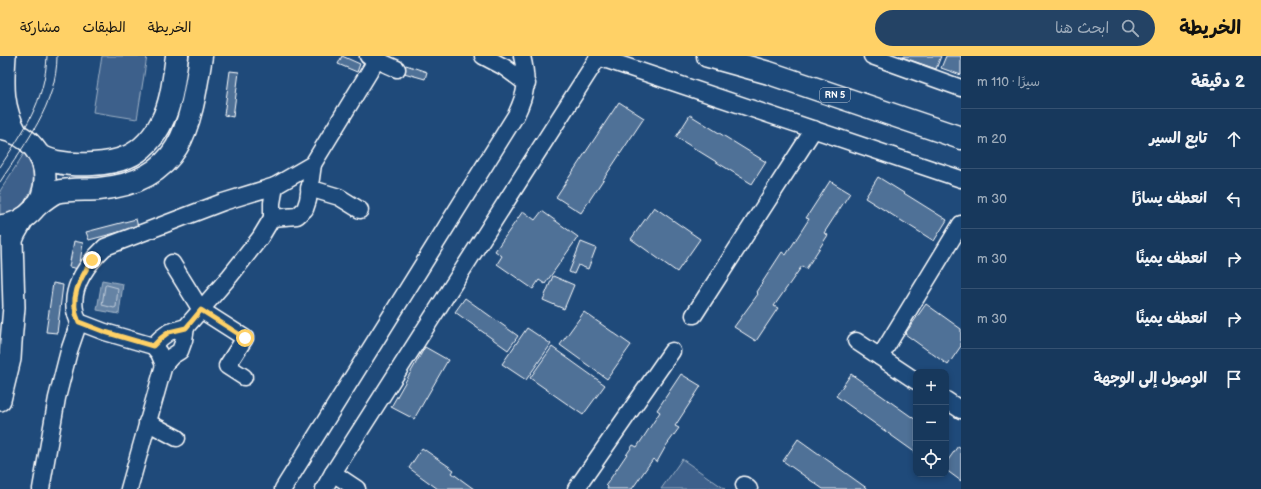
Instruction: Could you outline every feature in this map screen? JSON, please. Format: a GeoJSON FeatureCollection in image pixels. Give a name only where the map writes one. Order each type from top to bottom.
{"type":"FeatureCollection","features":[{"type":"Feature","properties":{"kind":"highway"},"geometry":{"type":"LineString","coordinates":[[40,156],[56,162],[88,164],[126,157],[143,147],[163,121],[171,96],[177,56]]}},
{"type":"Feature","properties":{"kind":"highway"},"geometry":{"type":"LineString","coordinates":[[30,213],[48,197],[57,192],[118,187],[150,174],[162,164],[180,143],[190,116],[201,56]]}},
{"type":"Feature","properties":{"kind":"highway","name":"RN 5"},"geometry":{"type":"LineString","coordinates":[[708,56],[769,73],[961,138]]}},
{"type":"Feature","properties":{"kind":"highway","name":"RN 5"},"geometry":{"type":"LineString","coordinates":[[748,56],[961,122]]}},
{"type":"Feature","properties":{"kind":"main road"},"geometry":{"type":"LineString","coordinates":[[0,400],[10,359],[14,306],[12,240],[15,232],[30,213],[42,194],[45,182],[44,168],[40,156],[30,143],[8,132],[10,122],[4,102],[5,56]]}},
{"type":"Feature","properties":{"kind":"main road"},"geometry":{"type":"LineString","coordinates":[[0,226],[10,225],[30,213]]}},
{"type":"Feature","properties":{"kind":"street"},"geometry":{"type":"LineString","coordinates":[[483,56],[504,67],[527,84]]}},
{"type":"Feature","properties":{"kind":"street"},"geometry":{"type":"LineString","coordinates":[[283,489],[516,115],[524,98],[527,84],[522,56]]}},
{"type":"Feature","properties":{"kind":"street"},"geometry":{"type":"LineString","coordinates":[[872,56],[961,88]]}},
{"type":"Feature","properties":{"kind":"street"},"geometry":{"type":"LineString","coordinates":[[272,218],[297,216],[304,209],[308,200],[313,164],[374,57],[397,69]]}},
{"type":"Feature","properties":{"kind":"street"},"geometry":{"type":"LineString","coordinates":[[324,489],[598,57],[961,179]]}},
{"type":"Feature","properties":{"kind":"street"},"geometry":{"type":"LineString","coordinates":[[694,315],[814,129]]}},
{"type":"Feature","properties":{"kind":"street"},"geometry":{"type":"LineString","coordinates":[[41,489],[57,398],[69,351],[79,322],[74,308],[75,293],[79,281],[92,260],[105,247],[222,202],[275,186],[313,164]]}},
{"type":"Feature","properties":{"kind":"street"},"geometry":{"type":"LineString","coordinates":[[129,489],[164,366],[172,356],[180,351],[186,328],[260,238],[272,218],[272,203],[275,186]]}},
{"type":"Feature","properties":{"kind":"street"},"geometry":{"type":"LineString","coordinates":[[309,188],[339,197],[360,210]]}},
{"type":"Feature","properties":{"kind":"street"},"geometry":{"type":"LineString","coordinates":[[880,357],[961,224]]}},
{"type":"Feature","properties":{"kind":"street"},"geometry":{"type":"LineString","coordinates":[[172,263],[201,310],[245,338],[227,366],[244,377]]}},
{"type":"Feature","properties":{"kind":"street"},"geometry":{"type":"LineString","coordinates":[[79,322],[105,332],[153,346],[159,353],[164,366]]}},
{"type":"Feature","properties":{"kind":"street"},"geometry":{"type":"LineString","coordinates":[[153,346],[169,332],[186,328]]}},
{"type":"Feature","properties":{"kind":"street"},"geometry":{"type":"LineString","coordinates":[[856,341],[913,378]]}},
{"type":"Feature","properties":{"kind":"street"},"geometry":{"type":"LineString","coordinates":[[576,489],[672,351]]}},
{"type":"Feature","properties":{"kind":"street"},"geometry":{"type":"LineString","coordinates":[[949,402],[961,410]]}},
{"type":"Feature","properties":{"kind":"street"},"geometry":{"type":"LineString","coordinates":[[147,422],[177,438]]}},
{"type":"Feature","properties":{"kind":"street"},"geometry":{"type":"LineString","coordinates":[[333,473],[357,489]]}},
{"type":"Feature","properties":{"kind":"shaded area"},"geometry":{"type":"Polygon","coordinates":[[[102,56],[147,56],[137,119],[93,112],[102,56]]]}},
{"type":"Feature","properties":{"kind":"shaded area"},"geometry":{"type":"Polygon","coordinates":[[[25,152],[32,167],[33,183],[31,191],[22,205],[10,213],[0,216],[0,191],[25,152]]]}},
{"type":"Feature","properties":{"kind":"shaded area"},"geometry":{"type":"Polygon","coordinates":[[[682,459],[725,489],[661,489],[682,459]]]}},
{"type":"Feature","properties":{"kind":"water"},"geometry":{"type":"Polygon","coordinates":[[[102,280],[123,284],[119,314],[97,310],[102,280]]]}},
{"type":"Feature","properties":{"kind":"building"},"geometry":{"type":"Polygon","coordinates":[[[342,56],[360,64],[357,72],[338,64],[342,56]]]}},
{"type":"Feature","properties":{"kind":"building"},"geometry":{"type":"Polygon","coordinates":[[[899,56],[941,56],[936,69],[899,56]]]}},
{"type":"Feature","properties":{"kind":"building"},"geometry":{"type":"Polygon","coordinates":[[[946,56],[961,56],[961,75],[941,68],[946,56]]]}},
{"type":"Feature","properties":{"kind":"building"},"geometry":{"type":"Polygon","coordinates":[[[406,65],[427,72],[425,79],[404,73],[406,65]]]}},
{"type":"Feature","properties":{"kind":"building"},"geometry":{"type":"Polygon","coordinates":[[[230,71],[239,72],[233,117],[224,115],[230,71]]]}},
{"type":"Feature","properties":{"kind":"building"},"geometry":{"type":"Polygon","coordinates":[[[619,102],[644,118],[581,213],[556,197],[619,102]]]}},
{"type":"Feature","properties":{"kind":"building"},"geometry":{"type":"Polygon","coordinates":[[[690,115],[766,162],[752,184],[676,137],[690,115]]]}},
{"type":"Feature","properties":{"kind":"building"},"geometry":{"type":"Polygon","coordinates":[[[878,177],[947,220],[934,241],[865,198],[878,177]]]}},
{"type":"Feature","properties":{"kind":"building"},"geometry":{"type":"Polygon","coordinates":[[[830,181],[850,193],[824,233],[828,235],[806,269],[802,266],[774,306],[778,308],[756,341],[734,327],[758,294],[756,292],[782,252],[786,255],[809,219],[806,218],[830,181]]]}},
{"type":"Feature","properties":{"kind":"building"},"geometry":{"type":"Polygon","coordinates":[[[654,207],[700,239],[677,272],[631,239],[654,207]]]}},
{"type":"Feature","properties":{"kind":"building"},"geometry":{"type":"Polygon","coordinates":[[[523,211],[535,220],[542,211],[578,237],[545,284],[539,280],[533,289],[497,264],[502,256],[495,251],[523,211]]]}},
{"type":"Feature","properties":{"kind":"building"},"geometry":{"type":"Polygon","coordinates":[[[136,219],[138,227],[89,240],[86,232],[136,219]]]}},
{"type":"Feature","properties":{"kind":"building"},"geometry":{"type":"Polygon","coordinates":[[[74,241],[83,243],[79,269],[69,267],[74,241]]]}},
{"type":"Feature","properties":{"kind":"building"},"geometry":{"type":"Polygon","coordinates":[[[581,242],[596,248],[588,269],[578,265],[574,274],[569,272],[581,242]]]}},
{"type":"Feature","properties":{"kind":"building"},"geometry":{"type":"Polygon","coordinates":[[[553,276],[574,285],[564,309],[543,300],[553,276]]]}},
{"type":"Feature","properties":{"kind":"building"},"geometry":{"type":"Polygon","coordinates":[[[53,283],[63,285],[57,333],[46,332],[53,283]]]}},
{"type":"Feature","properties":{"kind":"building"},"geometry":{"type":"Polygon","coordinates":[[[465,298],[518,336],[508,350],[455,312],[465,298]]]}},
{"type":"Feature","properties":{"kind":"building"},"geometry":{"type":"Polygon","coordinates":[[[926,304],[961,329],[961,346],[948,365],[905,334],[926,304]]]}},
{"type":"Feature","properties":{"kind":"building"},"geometry":{"type":"Polygon","coordinates":[[[584,312],[631,345],[607,379],[560,345],[584,312]]]}},
{"type":"Feature","properties":{"kind":"building"},"geometry":{"type":"Polygon","coordinates":[[[527,328],[551,344],[526,380],[502,364],[527,328]]]}},
{"type":"Feature","properties":{"kind":"building"},"geometry":{"type":"Polygon","coordinates":[[[425,347],[448,360],[414,419],[391,407],[425,347]]]}},
{"type":"Feature","properties":{"kind":"building"},"geometry":{"type":"Polygon","coordinates":[[[552,347],[605,385],[583,415],[530,378],[552,347]]]}},
{"type":"Feature","properties":{"kind":"building"},"geometry":{"type":"Polygon","coordinates":[[[681,374],[701,386],[675,426],[679,428],[657,462],[653,459],[632,489],[607,489],[608,487],[606,485],[633,445],[637,447],[660,412],[657,410],[681,374]]]}},
{"type":"Feature","properties":{"kind":"building"},"geometry":{"type":"Polygon","coordinates":[[[851,374],[913,418],[913,451],[836,396],[851,374]]]}},
{"type":"Feature","properties":{"kind":"building"},"geometry":{"type":"Polygon","coordinates":[[[798,439],[868,489],[823,489],[783,461],[798,439]]]}},
{"type":"Feature","properties":{"kind":"building"},"geometry":{"type":"Polygon","coordinates":[[[958,446],[961,448],[961,481],[949,472],[949,459],[958,446]]]}},
{"type":"Feature","properties":{"kind":"building"},"geometry":{"type":"Polygon","coordinates":[[[422,448],[454,470],[452,473],[474,489],[438,489],[409,468],[422,448]]]}},
{"type":"Feature","properties":{"kind":"tram line"},"geometry":{"type":"LineString","coordinates":[[0,167],[25,128],[38,102],[42,88],[47,56]]}},
{"type":"Feature","properties":{"kind":"tram line"},"geometry":{"type":"LineString","coordinates":[[0,182],[29,138],[46,107],[56,74],[57,56]]}},
{"type":"Feature","properties":{"kind":"route"},"geometry":{"type":"LineString","coordinates":[[92,260],[79,281],[75,293],[74,308],[79,322],[90,328],[153,346],[169,332],[186,328],[201,310],[245,338]]}}]}
